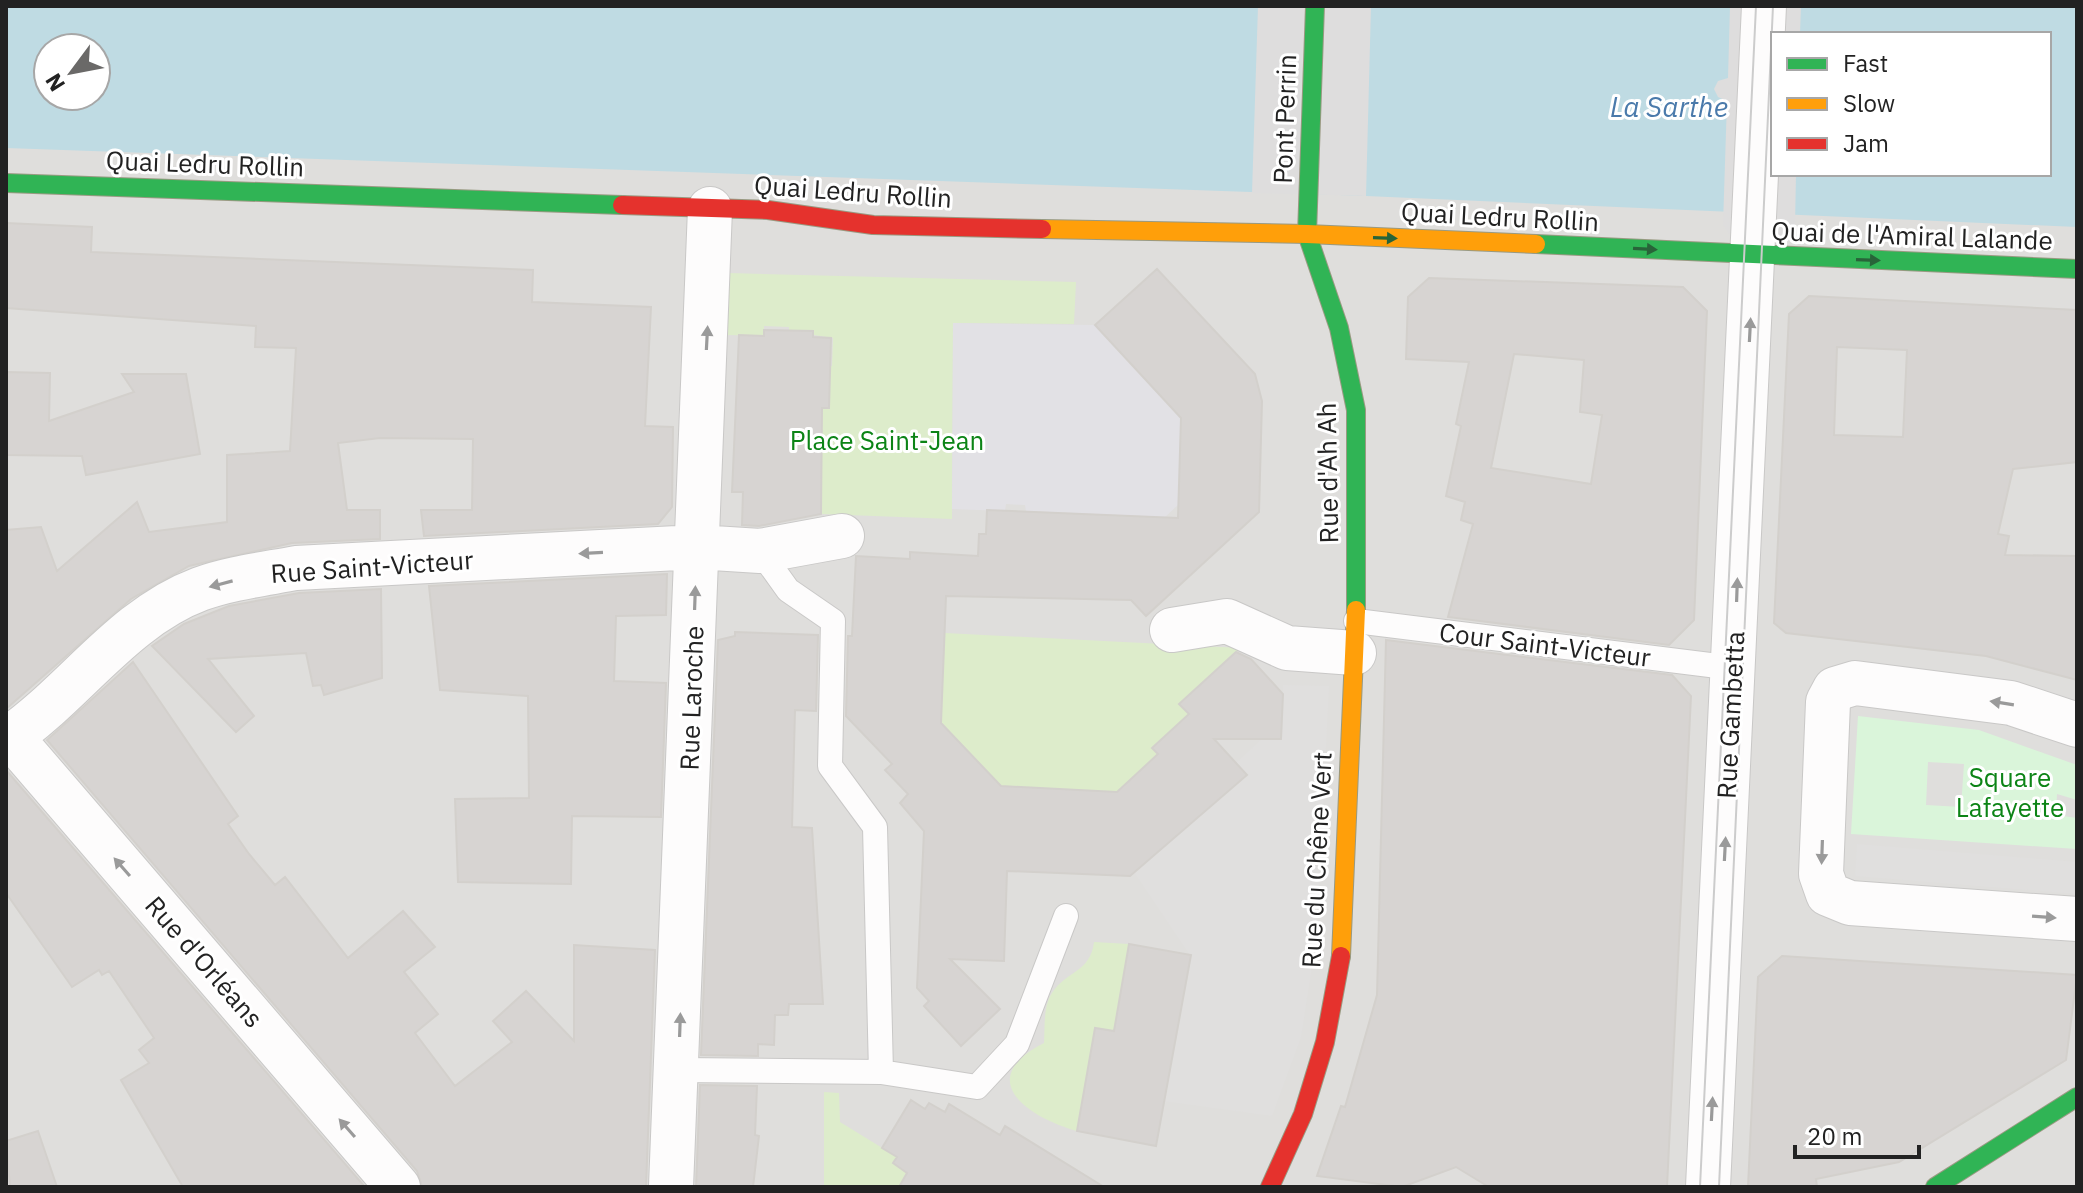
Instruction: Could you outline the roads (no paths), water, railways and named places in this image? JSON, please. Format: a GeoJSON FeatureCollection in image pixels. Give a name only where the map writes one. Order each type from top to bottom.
{"type":"FeatureCollection","features":[{"type":"Feature","properties":{"kind":"street","name":"Pont Perrin"},"geometry":{"type":"LineString","coordinates":[[1307,234],[1315,6]]}},
{"type":"Feature","properties":{"kind":"street","name":"Rue Gambetta"},"geometry":{"type":"LineString","coordinates":[[1708,1187],[1764,6]]}},
{"type":"Feature","properties":{"kind":"street","name":"Quai Ledru Rollin"},"geometry":{"type":"LineString","coordinates":[[6,183],[768,210],[873,225],[1307,234],[1751,251]]}},
{"type":"Feature","properties":{"kind":"street","name":"Rue Laroche"},"geometry":{"type":"LineString","coordinates":[[671,1187],[710,209]]}},
{"type":"Feature","properties":{"kind":"street","name":"Rue d'Ah Ah"},"geometry":{"type":"LineString","coordinates":[[1307,234],[1339,328],[1356,410],[1355,637]]}},
{"type":"Feature","properties":{"kind":"street","name":"Quai de l'Amiral Lalande"},"geometry":{"type":"LineString","coordinates":[[1751,251],[2077,269]]}},
{"type":"Feature","properties":{"kind":"street"},"geometry":{"type":"LineString","coordinates":[[697,547],[760,551],[842,536]]}},
{"type":"Feature","properties":{"kind":"street","name":"Rue Saint-Victeur"},"geometry":{"type":"LineString","coordinates":[[8,739],[146,619],[198,590],[296,568],[697,547]]}},
{"type":"Feature","properties":{"kind":"street","name":"Cour Saint-Victeur"},"geometry":{"type":"LineString","coordinates":[[1172,630],[1227,621],[1287,648],[1355,637]]}},
{"type":"Feature","properties":{"kind":"street","name":"Rue du Chêne Vert"},"geometry":{"type":"LineString","coordinates":[[1270,1187],[1303,1114],[1325,1042],[1343,943],[1355,637]]}},
{"type":"Feature","properties":{"kind":"street"},"geometry":{"type":"LineString","coordinates":[[2077,725],[2011,703],[1855,683],[1835,689],[1828,702],[1821,874],[1828,894],[1850,903],[2077,919]]}},
{"type":"Feature","properties":{"kind":"street","name":"Rue d'Orléans"},"geometry":{"type":"LineString","coordinates":[[8,739],[398,1187]]}},
{"type":"Feature","properties":{"kind":"street"},"geometry":{"type":"LineString","coordinates":[[1935,1187],[2077,1097]]}},
{"type":"Feature","properties":{"kind":"lane"},"geometry":{"type":"LineString","coordinates":[[760,551],[788,590],[833,621],[830,766],[875,827],[881,1072]]}},
{"type":"Feature","properties":{"kind":"lane","name":"Cour Saint-Victeur"},"geometry":{"type":"LineString","coordinates":[[1355,637],[1734,668]]}},
{"type":"Feature","properties":{"kind":"lane"},"geometry":{"type":"LineString","coordinates":[[678,1070],[881,1072],[977,1087],[1017,1044],[1066,916]]}},
{"type":"Feature","properties":{"kind":"water","name":"La Sarthe"},"geometry":{"type":"Polygon","coordinates":[[[6,6],[2077,6],[2077,227],[1366,196],[6,148],[6,6]]]}},
{"type":"Feature","properties":{"kind":"tram line"},"geometry":{"type":"LineString","coordinates":[[1700,1187],[1756,6]]}},
{"type":"Feature","properties":{"kind":"tram line"},"geometry":{"type":"LineString","coordinates":[[1772,32],[1773,6]]}},
{"type":"Feature","properties":{"kind":"tram line"},"geometry":{"type":"LineString","coordinates":[[1719,1187],[1771,50]]}},
{"type":"Feature","properties":{"kind":"park label","name":"Place Saint-Jean"},"geometry":{"type":"Point","coordinates":[887,441]}},
{"type":"Feature","properties":{"kind":"park label","name":"Square Lafayette"},"geometry":{"type":"Point","coordinates":[2010,793]}}]}
